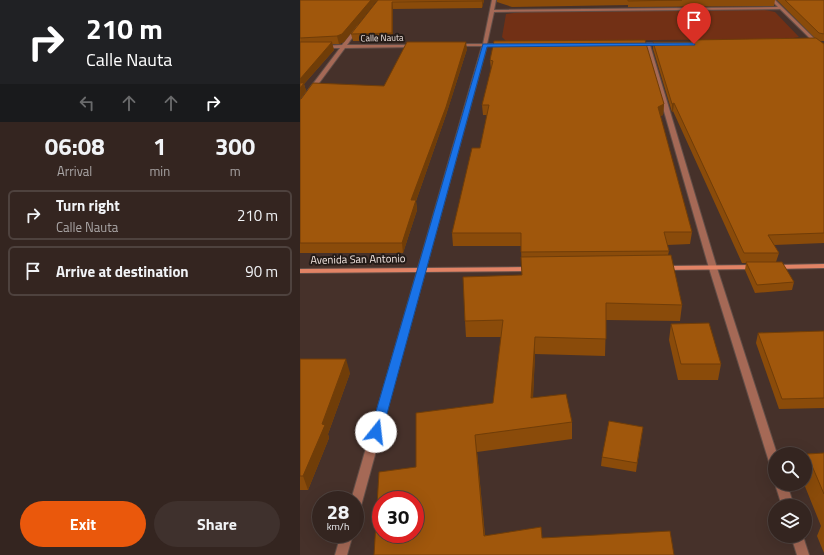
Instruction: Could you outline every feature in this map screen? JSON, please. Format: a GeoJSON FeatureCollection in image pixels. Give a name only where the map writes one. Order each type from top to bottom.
{"type":"FeatureCollection","features":[{"type":"Feature","properties":{"kind":"main road"},"geometry":{"type":"LineString","coordinates":[[650,268],[824,266]]}},
{"type":"Feature","properties":{"kind":"main road","name":"Avenida San Antonio"},"geometry":{"type":"LineString","coordinates":[[300,271],[540,269]]}},
{"type":"Feature","properties":{"kind":"street"},"geometry":{"type":"LineString","coordinates":[[359,491],[423,270],[485,45],[490,11],[494,0]]}},
{"type":"Feature","properties":{"kind":"street"},"geometry":{"type":"LineString","coordinates":[[772,0],[824,51]]}},
{"type":"Feature","properties":{"kind":"street"},"geometry":{"type":"LineString","coordinates":[[490,11],[780,8]]}},
{"type":"Feature","properties":{"kind":"street"},"geometry":{"type":"LineString","coordinates":[[300,105],[361,23]]}},
{"type":"Feature","properties":{"kind":"street"},"geometry":{"type":"LineString","coordinates":[[809,43],[824,43]]}},
{"type":"Feature","properties":{"kind":"street"},"geometry":{"type":"LineString","coordinates":[[632,44],[670,44]]}},
{"type":"Feature","properties":{"kind":"street"},"geometry":{"type":"LineString","coordinates":[[647,44],[713,268],[769,447]]}},
{"type":"Feature","properties":{"kind":"street"},"geometry":{"type":"LineString","coordinates":[[453,46],[508,45]]}},
{"type":"Feature","properties":{"kind":"street","name":"Calle Nauta"},"geometry":{"type":"LineString","coordinates":[[314,47],[422,46]]}},
{"type":"Feature","properties":{"kind":"street"},"geometry":{"type":"LineString","coordinates":[[341,555],[344,543]]}},
{"type":"Feature","properties":{"kind":"street"},"geometry":{"type":"LineString","coordinates":[[799,543],[803,555]]}},
{"type":"Feature","properties":{"kind":"shaded area"},"geometry":{"type":"Polygon","coordinates":[[[765,10],[775,12],[799,37],[788,39],[506,41],[502,37],[506,14],[520,12],[765,10]]]}},
{"type":"Feature","properties":{"kind":"building"},"geometry":{"type":"Polygon","coordinates":[[[300,0],[371,0],[342,34],[337,36],[300,38],[300,0]]]}},
{"type":"Feature","properties":{"kind":"building"},"geometry":{"type":"Polygon","coordinates":[[[378,0],[482,1],[392,2],[392,33],[351,34],[378,0]]]}},
{"type":"Feature","properties":{"kind":"building"},"geometry":{"type":"Polygon","coordinates":[[[628,0],[682,0],[628,1],[628,0]]]}},
{"type":"Feature","properties":{"kind":"building"},"geometry":{"type":"Polygon","coordinates":[[[785,0],[824,0],[824,34],[819,33],[785,0]]]}},
{"type":"Feature","properties":{"kind":"building"},"geometry":{"type":"Polygon","coordinates":[[[816,38],[824,44],[824,233],[768,235],[779,253],[744,253],[674,103],[672,104],[653,42],[816,38]]]}},
{"type":"Feature","properties":{"kind":"building"},"geometry":{"type":"Polygon","coordinates":[[[645,40],[664,104],[658,107],[692,232],[664,232],[669,251],[521,252],[521,233],[452,233],[472,148],[480,148],[489,105],[482,105],[493,61],[490,60],[494,41],[645,40]]]}},
{"type":"Feature","properties":{"kind":"building"},"geometry":{"type":"Polygon","coordinates":[[[300,42],[332,42],[300,79],[300,42]]]}},
{"type":"Feature","properties":{"kind":"building"},"geometry":{"type":"Polygon","coordinates":[[[407,42],[466,42],[446,107],[411,200],[416,200],[402,243],[300,243],[300,99],[313,83],[384,86],[407,42]]]}},
{"type":"Feature","properties":{"kind":"building"},"geometry":{"type":"Polygon","coordinates":[[[671,255],[682,305],[606,303],[606,339],[535,337],[531,398],[566,394],[572,422],[475,435],[484,536],[541,527],[542,538],[670,531],[674,555],[374,555],[375,543],[424,543],[424,491],[378,491],[379,472],[416,467],[416,413],[493,403],[503,320],[465,321],[463,277],[522,275],[521,257],[671,255]]]}},
{"type":"Feature","properties":{"kind":"building"},"geometry":{"type":"Polygon","coordinates":[[[746,262],[782,262],[794,282],[757,285],[746,262]]]}},
{"type":"Feature","properties":{"kind":"building"},"geometry":{"type":"Polygon","coordinates":[[[709,323],[721,364],[681,364],[671,324],[709,323]]]}},
{"type":"Feature","properties":{"kind":"building"},"geometry":{"type":"Polygon","coordinates":[[[824,331],[824,398],[782,399],[758,333],[824,331]]]}},
{"type":"Feature","properties":{"kind":"building"},"geometry":{"type":"Polygon","coordinates":[[[300,359],[346,359],[322,424],[325,425],[303,476],[300,476],[300,359]]]}},
{"type":"Feature","properties":{"kind":"building"},"geometry":{"type":"Polygon","coordinates":[[[609,421],[643,427],[637,463],[602,457],[609,421]]]}},
{"type":"Feature","properties":{"kind":"building"},"geometry":{"type":"Polygon","coordinates":[[[824,453],[824,494],[812,466],[812,454],[824,453]]]}},
{"type":"Feature","properties":{"kind":"route"},"geometry":{"type":"LineString","coordinates":[[376,432],[423,270],[485,45],[694,44]]}}]}
